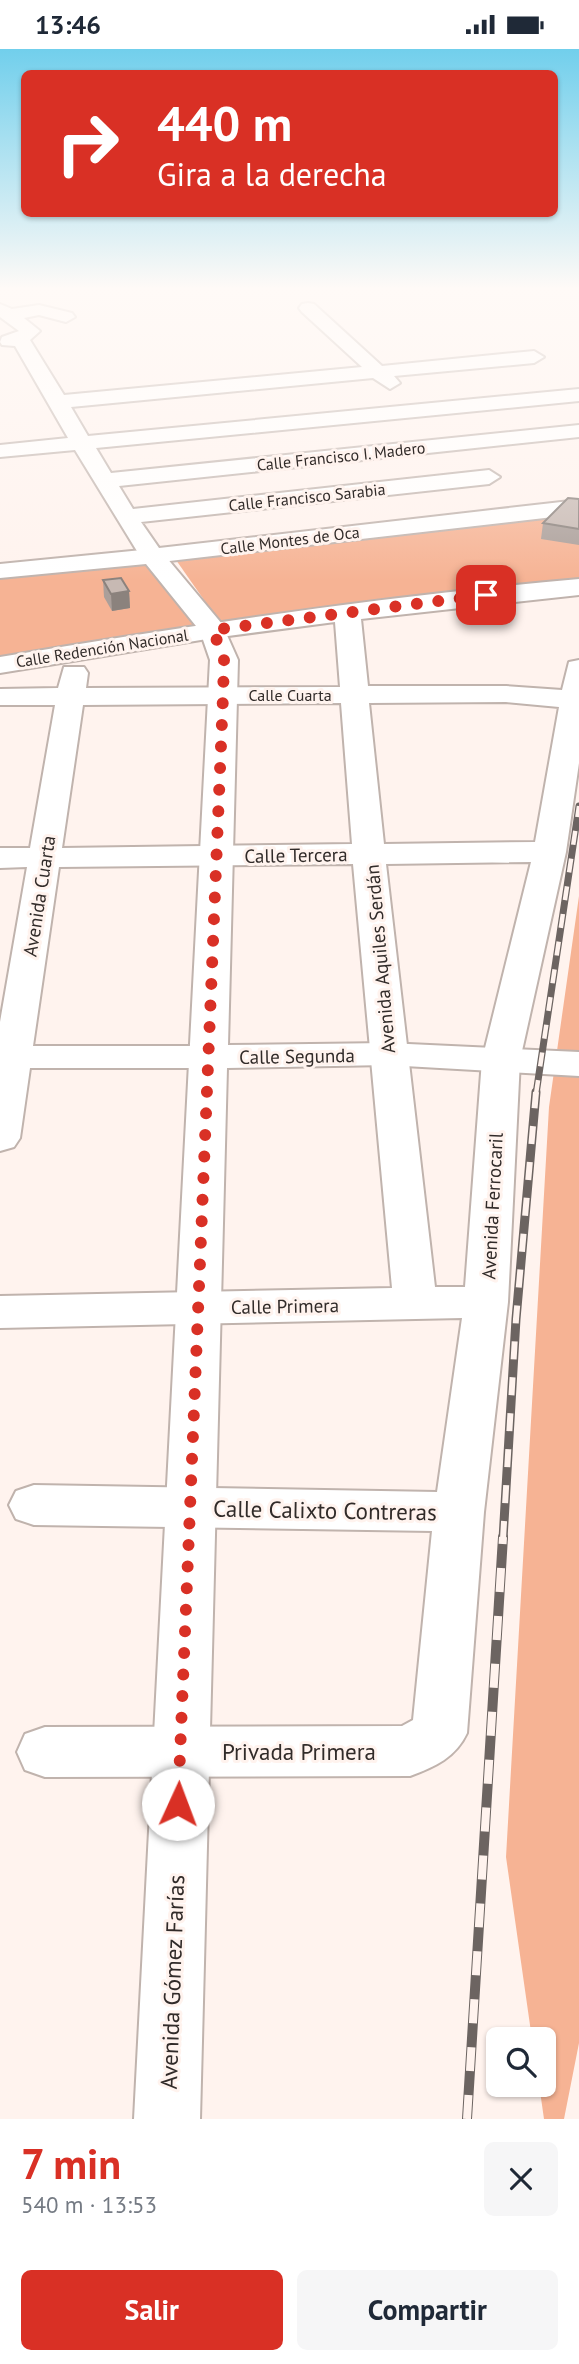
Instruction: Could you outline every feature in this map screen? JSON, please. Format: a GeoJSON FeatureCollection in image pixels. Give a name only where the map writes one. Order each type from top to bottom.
{"type":"FeatureCollection","features":[{"type":"Feature","properties":{"kind":"street"},"geometry":{"type":"LineString","coordinates":[[47,388],[59,402],[103,481],[152,556],[213,630]]}},
{"type":"Feature","properties":{"kind":"street"},"geometry":{"type":"LineString","coordinates":[[59,402],[212,388]]}},
{"type":"Feature","properties":{"kind":"street"},"geometry":{"type":"LineString","coordinates":[[394,388],[526,513]]}},
{"type":"Feature","properties":{"kind":"street"},"geometry":{"type":"LineString","coordinates":[[0,451],[579,395]]}},
{"type":"Feature","properties":{"kind":"street","name":"Calle Francisco I. Madero"},"geometry":{"type":"LineString","coordinates":[[103,481],[579,431]]}},
{"type":"Feature","properties":{"kind":"street","name":"Calle Francisco Sarabia"},"geometry":{"type":"LineString","coordinates":[[126,517],[489,477]]}},
{"type":"Feature","properties":{"kind":"street","name":"Calle Montes de Oca"},"geometry":{"type":"LineString","coordinates":[[0,571],[579,506]]}},
{"type":"Feature","properties":{"kind":"street","name":"Calle Redención Nacional"},"geometry":{"type":"LineString","coordinates":[[0,665],[213,630],[579,587]]}},
{"type":"Feature","properties":{"kind":"street","name":"Avenida Aquiles Serdán"},"geometry":{"type":"LineString","coordinates":[[347,613],[371,854],[387,1054],[404,1183],[415,1304]]}},
{"type":"Feature","properties":{"kind":"street","name":"Avenida Gómez Farías"},"geometry":{"type":"LineString","coordinates":[[167,2119],[223,696],[224,660],[213,630]]}},
{"type":"Feature","properties":{"kind":"street","name":"Avenida Cuarta"},"geometry":{"type":"LineString","coordinates":[[0,1138],[7,1057],[45,857],[78,653]]}},
{"type":"Feature","properties":{"kind":"street","name":"Calle Cuarta"},"geometry":{"type":"LineString","coordinates":[[0,697],[506,694],[577,689]]}},
{"type":"Feature","properties":{"kind":"street","name":"Avenida Ferrocaril"},"geometry":{"type":"LineString","coordinates":[[426,1743],[439,1733],[459,1512],[486,1302],[501,1060],[550,852],[577,689]]}},
{"type":"Feature","properties":{"kind":"street","name":"Calle Tercera"},"geometry":{"type":"LineString","coordinates":[[0,858],[550,852]]}},
{"type":"Feature","properties":{"kind":"street","name":"Calle Segunda"},"geometry":{"type":"LineString","coordinates":[[7,1057],[387,1054],[579,1064]]}},
{"type":"Feature","properties":{"kind":"street","name":"Calle Primera"},"geometry":{"type":"LineString","coordinates":[[0,1312],[486,1302]]}},
{"type":"Feature","properties":{"kind":"street","name":"Calle Calixto Contreras"},"geometry":{"type":"LineString","coordinates":[[34,1505],[459,1512]]}},
{"type":"Feature","properties":{"kind":"street","name":"Privada Primera"},"geometry":{"type":"LineString","coordinates":[[45,1752],[410,1751],[426,1743]]}},
{"type":"Feature","properties":{"kind":"shaded area"},"geometry":{"type":"Polygon","coordinates":[[[579,508],[579,584],[225,630],[176,560],[579,508]]]}},
{"type":"Feature","properties":{"kind":"shaded area"},"geometry":{"type":"Polygon","coordinates":[[[150,558],[208,630],[0,662],[0,573],[150,558]]]}},
{"type":"Feature","properties":{"kind":"shaded area"},"geometry":{"type":"Polygon","coordinates":[[[579,896],[579,2043],[564,2119],[544,2119],[541,2097],[556,2097],[556,2027],[530,2027],[506,1857],[549,1107],[579,896]]]}},
{"type":"Feature","properties":{"kind":"building"},"geometry":{"type":"Polygon","coordinates":[[[568,498],[579,499],[579,529],[543,523],[568,498]]]}},
{"type":"Feature","properties":{"kind":"building"},"geometry":{"type":"Polygon","coordinates":[[[121,578],[129,591],[111,594],[103,580],[121,578]]]}},
{"type":"Feature","properties":{"kind":"railway"},"geometry":{"type":"LineString","coordinates":[[536,1094],[579,806]]}},
{"type":"Feature","properties":{"kind":"railway"},"geometry":{"type":"LineString","coordinates":[[503,1539],[516,1319],[536,1092]]}},
{"type":"Feature","properties":{"kind":"railway"},"geometry":{"type":"LineString","coordinates":[[467,2119],[503,1537]]}},
{"type":"Feature","properties":{"kind":"route"},"geometry":{"type":"LineString","coordinates":[[178,1804],[223,696],[224,660],[213,630],[486,595]]}}]}
